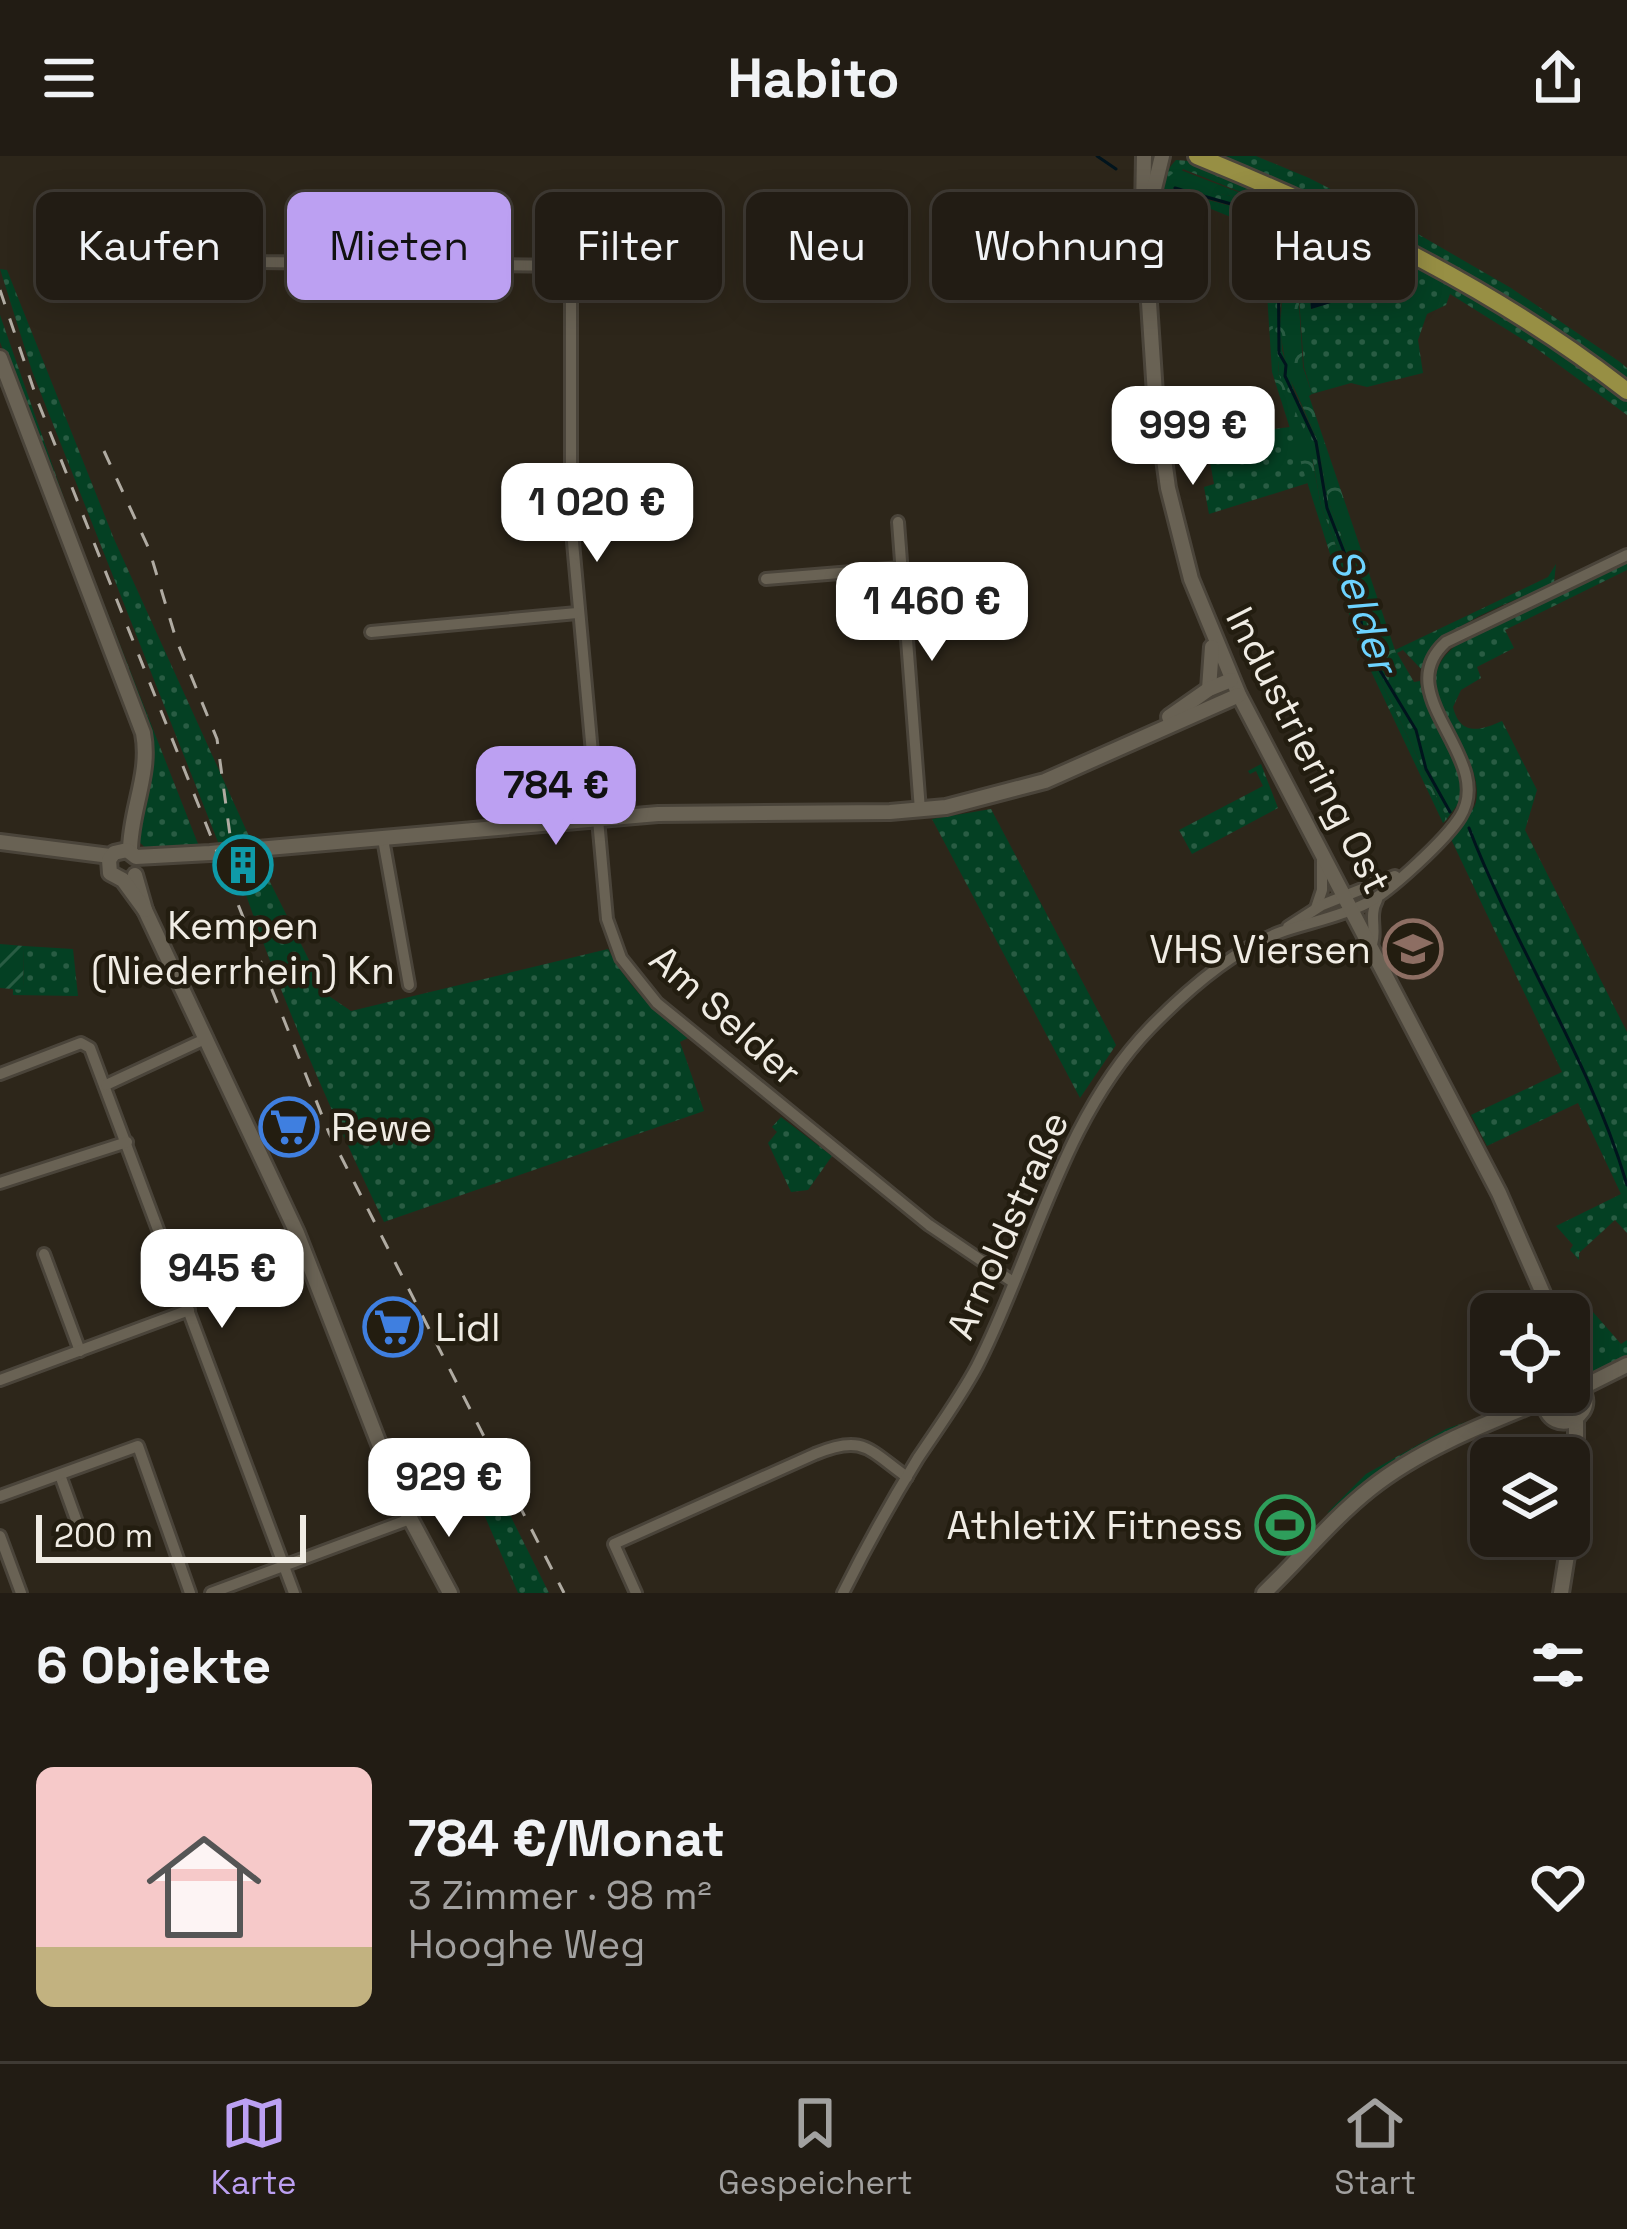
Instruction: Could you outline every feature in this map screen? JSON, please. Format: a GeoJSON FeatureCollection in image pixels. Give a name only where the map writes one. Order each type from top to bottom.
{"type":"FeatureCollection","features":[{"type":"Feature","properties":{"kind":"main road"},"geometry":{"type":"LineString","coordinates":[[1197,156],[1324,208],[1432,262],[1547,333],[1627,392]]}},
{"type":"Feature","properties":{"kind":"street","name":"Industriering Ost"},"geometry":{"type":"LineString","coordinates":[[1153,192],[1162,156]]}},
{"type":"Feature","properties":{"kind":"street","name":"Industriering Ost"},"geometry":{"type":"LineString","coordinates":[[1141,160],[1143,192]]}},
{"type":"Feature","properties":{"kind":"street","name":"Am Selder"},"geometry":{"type":"LineString","coordinates":[[263,262],[571,266],[570,477],[578,613],[611,937],[643,990],[929,1226],[1013,1282]]}},
{"type":"Feature","properties":{"kind":"street","name":"Industriering Ost"},"geometry":{"type":"LineString","coordinates":[[1150,300],[1168,488],[1191,579],[1211,633],[1499,1192],[1543,1293]]}},
{"type":"Feature","properties":{"kind":"street"},"geometry":{"type":"LineString","coordinates":[[0,358],[137,714],[146,760],[139,794],[126,822],[125,863],[297,1233],[410,1519],[450,1593]]}},
{"type":"Feature","properties":{"kind":"street"},"geometry":{"type":"LineString","coordinates":[[898,522],[920,811]]}},
{"type":"Feature","properties":{"kind":"street"},"geometry":{"type":"LineString","coordinates":[[1372,947],[1372,912],[1378,897],[1453,826],[1467,802],[1465,770],[1427,684],[1433,655],[1446,642],[1627,555]]}},
{"type":"Feature","properties":{"kind":"street"},"geometry":{"type":"LineString","coordinates":[[766,580],[901,568]]}},
{"type":"Feature","properties":{"kind":"street"},"geometry":{"type":"LineString","coordinates":[[371,632],[578,613]]}},
{"type":"Feature","properties":{"kind":"street"},"geometry":{"type":"LineString","coordinates":[[1209,689],[1211,633]]}},
{"type":"Feature","properties":{"kind":"street"},"geometry":{"type":"LineString","coordinates":[[1142,735],[1209,689],[1235,687]]}},
{"type":"Feature","properties":{"kind":"street"},"geometry":{"type":"LineString","coordinates":[[0,842],[125,863],[597,819],[712,812],[920,811],[986,800],[1027,787],[1235,687]]}},
{"type":"Feature","properties":{"kind":"street"},"geometry":{"type":"LineString","coordinates":[[382,839],[409,985]]}},
{"type":"Feature","properties":{"kind":"street"},"geometry":{"type":"LineString","coordinates":[[1316,908],[1322,890],[1322,856]]}},
{"type":"Feature","properties":{"kind":"street"},"geometry":{"type":"LineString","coordinates":[[1348,903],[1404,872]]}},
{"type":"Feature","properties":{"kind":"street"},"geometry":{"type":"LineString","coordinates":[[1348,903],[1378,897]]}},
{"type":"Feature","properties":{"kind":"street","name":"Arnoldstraße"},"geometry":{"type":"LineString","coordinates":[[1282,932],[1348,903]]}},
{"type":"Feature","properties":{"kind":"street","name":"Arnoldstraße"},"geometry":{"type":"LineString","coordinates":[[843,1593],[907,1477],[976,1367],[1078,1132],[1122,1059],[1204,979],[1316,908],[1348,903]]}},
{"type":"Feature","properties":{"kind":"street"},"geometry":{"type":"LineString","coordinates":[[106,1084],[207,1037]]}},
{"type":"Feature","properties":{"kind":"street"},"geometry":{"type":"LineString","coordinates":[[0,1074],[81,1043],[90,1048],[295,1593]]}},
{"type":"Feature","properties":{"kind":"street"},"geometry":{"type":"LineString","coordinates":[[0,1183],[127,1142]]}},
{"type":"Feature","properties":{"kind":"street"},"geometry":{"type":"LineString","coordinates":[[44,1254],[80,1351]]}},
{"type":"Feature","properties":{"kind":"street","name":"Industriering Ost"},"geometry":{"type":"LineString","coordinates":[[1533,1270],[1538,1293]]}},
{"type":"Feature","properties":{"kind":"street"},"geometry":{"type":"LineString","coordinates":[[0,1380],[190,1310]]}},
{"type":"Feature","properties":{"kind":"street"},"geometry":{"type":"LineString","coordinates":[[1590,1380],[1627,1368]]}},
{"type":"Feature","properties":{"kind":"street"},"geometry":{"type":"LineString","coordinates":[[1264,1593],[1373,1486],[1416,1459],[1518,1413]]}},
{"type":"Feature","properties":{"kind":"street"},"geometry":{"type":"LineString","coordinates":[[1561,1413],[1570,1420],[1571,1437]]}},
{"type":"Feature","properties":{"kind":"street"},"geometry":{"type":"LineString","coordinates":[[1569,1437],[1570,1420],[1578,1413]]}},
{"type":"Feature","properties":{"kind":"street"},"geometry":{"type":"LineString","coordinates":[[636,1593],[614,1544],[842,1442],[862,1445],[907,1477]]}},
{"type":"Feature","properties":{"kind":"street"},"geometry":{"type":"LineString","coordinates":[[0,1496],[138,1446],[190,1593]]}},
{"type":"Feature","properties":{"kind":"street"},"geometry":{"type":"LineString","coordinates":[[60,1475],[79,1525]]}},
{"type":"Feature","properties":{"kind":"street"},"geometry":{"type":"LineString","coordinates":[[211,1593],[410,1519]]}},
{"type":"Feature","properties":{"kind":"street"},"geometry":{"type":"LineString","coordinates":[[0,1535],[21,1593]]}},
{"type":"Feature","properties":{"kind":"street"},"geometry":{"type":"LineString","coordinates":[[1562,1593],[1566,1557]]}},
{"type":"Feature","properties":{"kind":"green space"},"geometry":{"type":"Polygon","coordinates":[[[1216,156],[1256,156],[1336,192],[1295,192],[1216,156]]]}},
{"type":"Feature","properties":{"kind":"green space"},"geometry":{"type":"Polygon","coordinates":[[[1176,160],[1190,161],[1266,192],[1240,192],[1183,169],[1173,186],[1232,196],[1232,206],[1208,199],[1208,192],[1165,186],[1159,192],[1176,160]]]}},
{"type":"Feature","properties":{"kind":"green space"},"geometry":{"type":"Polygon","coordinates":[[[1178,169],[1238,192],[1232,196],[1172,187],[1175,192],[1169,192],[1164,190],[1166,179],[1178,169]]]}},
{"type":"Feature","properties":{"kind":"green space"},"geometry":{"type":"Polygon","coordinates":[[[1208,200],[1232,206],[1232,217],[1208,208],[1208,200]]]}},
{"type":"Feature","properties":{"kind":"green space"},"geometry":{"type":"Polygon","coordinates":[[[1415,232],[1511,288],[1620,362],[1627,368],[1627,384],[1415,249],[1415,232]]]}},
{"type":"Feature","properties":{"kind":"green space"},"geometry":{"type":"Polygon","coordinates":[[[1415,262],[1453,280],[1627,398],[1627,415],[1533,346],[1450,294],[1446,305],[1427,314],[1418,340],[1423,373],[1312,394],[1304,367],[1299,300],[1311,300],[1311,309],[1339,300],[1415,300],[1415,262]]]}},
{"type":"Feature","properties":{"kind":"green space"},"geometry":{"type":"Polygon","coordinates":[[[0,269],[7,270],[114,539],[253,845],[220,847],[32,371],[0,269]]]}},
{"type":"Feature","properties":{"kind":"green space"},"geometry":{"type":"Polygon","coordinates":[[[1267,300],[1272,300],[1278,373],[1309,441],[1321,506],[1347,575],[1356,629],[1447,819],[1443,823],[1360,648],[1272,372],[1267,300]]]}},
{"type":"Feature","properties":{"kind":"green space"},"geometry":{"type":"Polygon","coordinates":[[[1273,300],[1281,300],[1282,350],[1294,391],[1317,439],[1329,503],[1355,571],[1367,625],[1396,653],[1548,577],[1556,564],[1554,583],[1459,627],[1430,653],[1421,669],[1403,650],[1397,653],[1414,682],[1420,681],[1462,783],[1462,797],[1447,819],[1356,629],[1347,575],[1321,506],[1313,461],[1278,373],[1273,300]]]}},
{"type":"Feature","properties":{"kind":"green space"},"geometry":{"type":"Polygon","coordinates":[[[1282,300],[1299,300],[1309,396],[1396,653],[1381,661],[1329,503],[1317,439],[1287,372],[1280,331],[1282,300]]]}},
{"type":"Feature","properties":{"kind":"green space"},"geometry":{"type":"Polygon","coordinates":[[[0,315],[75,530],[200,849],[151,853],[134,837],[151,760],[143,714],[0,342],[0,315]]]}},
{"type":"Feature","properties":{"kind":"green space"},"geometry":{"type":"Polygon","coordinates":[[[1290,427],[1308,483],[1209,514],[1204,487],[1214,484],[1210,462],[1200,463],[1196,439],[1290,427]]]}},
{"type":"Feature","properties":{"kind":"green space"},"geometry":{"type":"Polygon","coordinates":[[[1627,562],[1627,570],[1505,630],[1514,648],[1477,667],[1481,678],[1461,690],[1453,707],[1461,723],[1472,729],[1502,721],[1537,790],[1525,830],[1627,1032],[1627,1233],[1615,1220],[1579,1253],[1579,1260],[1556,1226],[1621,1194],[1578,1103],[1487,1146],[1471,1115],[1562,1072],[1450,837],[1476,802],[1476,781],[1438,698],[1436,679],[1442,660],[1461,642],[1627,562]]]}},
{"type":"Feature","properties":{"kind":"green space"},"geometry":{"type":"Polygon","coordinates":[[[1261,764],[1278,808],[1192,854],[1179,830],[1263,786],[1256,771],[1248,771],[1261,764]]]}},
{"type":"Feature","properties":{"kind":"green space"},"geometry":{"type":"Polygon","coordinates":[[[991,809],[1116,1045],[1080,1098],[932,819],[991,809]]]}},
{"type":"Feature","properties":{"kind":"green space"},"geometry":{"type":"Polygon","coordinates":[[[253,856],[326,994],[351,1011],[608,949],[643,998],[688,1038],[680,1042],[704,1111],[384,1222],[309,1058],[259,932],[244,889],[263,882],[253,856]]]}},
{"type":"Feature","properties":{"kind":"green space"},"geometry":{"type":"Polygon","coordinates":[[[0,944],[24,946],[23,990],[0,988],[0,944]]]}},
{"type":"Feature","properties":{"kind":"green space"},"geometry":{"type":"Polygon","coordinates":[[[24,946],[73,949],[78,996],[13,995],[13,989],[23,989],[24,946]]]}},
{"type":"Feature","properties":{"kind":"green space"},"geometry":{"type":"Polygon","coordinates":[[[781,1117],[832,1156],[808,1190],[791,1192],[768,1143],[781,1117]]]}},
{"type":"Feature","properties":{"kind":"green space"},"geometry":{"type":"Polygon","coordinates":[[[1590,1309],[1621,1344],[1627,1340],[1627,1357],[1590,1377],[1590,1309]]]}},
{"type":"Feature","properties":{"kind":"green space"},"geometry":{"type":"Polygon","coordinates":[[[1492,1413],[1511,1413],[1327,1513],[1366,1474],[1446,1429],[1492,1413]]]}},
{"type":"Feature","properties":{"kind":"green space"},"geometry":{"type":"Polygon","coordinates":[[[503,1501],[549,1593],[518,1593],[483,1512],[503,1501]]]}},
{"type":"Feature","properties":{"kind":"water"},"geometry":{"type":"Polygon","coordinates":[[[1310,300],[1341,300],[1311,309],[1310,300]]]}},
{"type":"Feature","properties":{"kind":"waterway","name":"Selder"},"geometry":{"type":"LineString","coordinates":[[1097,156],[1116,169]]}},
{"type":"Feature","properties":{"kind":"waterway","name":"Selder"},"geometry":{"type":"LineString","coordinates":[[1175,188],[1263,213],[1278,233],[1279,353],[1286,365],[1285,376],[1316,442],[1327,508],[1353,575],[1362,627],[1378,667],[1416,730],[1426,769],[1450,812]]}},
{"type":"Feature","properties":{"kind":"waterway","name":"Selder"},"geometry":{"type":"LineString","coordinates":[[1469,828],[1593,1093],[1627,1185]]}},
{"type":"Feature","properties":{"kind":"railway"},"geometry":{"type":"LineString","coordinates":[[0,290],[38,402],[329,1133],[564,1593]]}},
{"type":"Feature","properties":{"kind":"railway"},"geometry":{"type":"LineString","coordinates":[[104,451],[149,549],[176,639],[217,739],[235,872]]}},
{"type":"Feature","properties":{"kind":"place","name":"Kempen (Niederrhein) Kn"},"geometry":{"type":"Point","coordinates":[243,865]}},
{"type":"Feature","properties":{"kind":"place","name":"VHS Viersen"},"geometry":{"type":"Point","coordinates":[1413,949]}},
{"type":"Feature","properties":{"kind":"place","name":"Rewe"},"geometry":{"type":"Point","coordinates":[289,1127]}},
{"type":"Feature","properties":{"kind":"place","name":"Lidl"},"geometry":{"type":"Point","coordinates":[393,1327]}},
{"type":"Feature","properties":{"kind":"place","name":"AthletiX Fitness"},"geometry":{"type":"Point","coordinates":[1285,1525]}}]}
